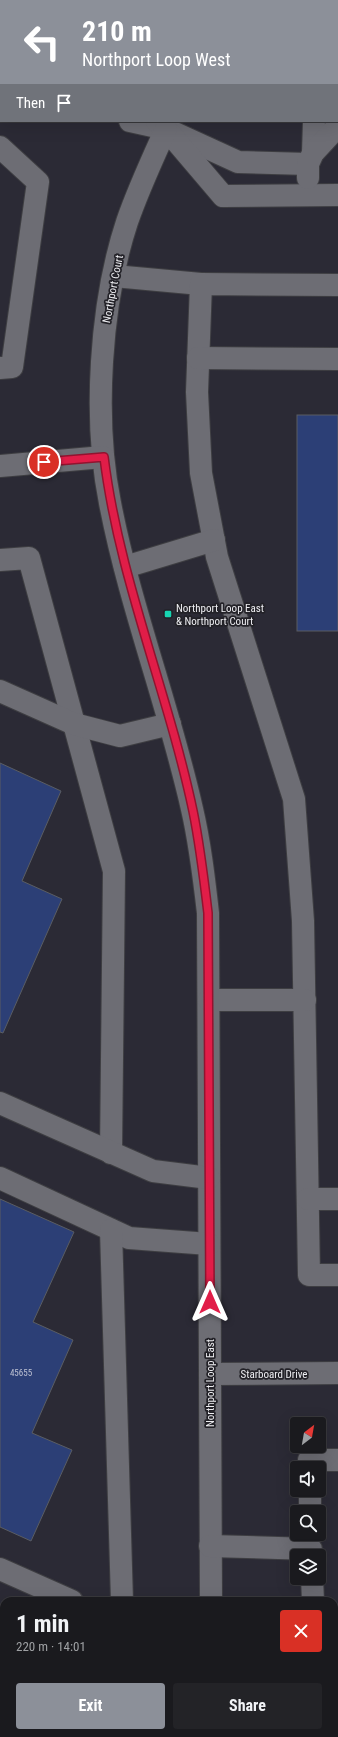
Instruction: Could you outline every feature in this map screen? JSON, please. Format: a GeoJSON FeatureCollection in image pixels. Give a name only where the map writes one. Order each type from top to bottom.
{"type":"FeatureCollection","features":[{"type":"Feature","properties":{"kind":"street"},"geometry":{"type":"LineString","coordinates":[[138,122],[162,125],[238,162],[311,159],[338,126]]}},
{"type":"Feature","properties":{"kind":"street"},"geometry":{"type":"LineString","coordinates":[[307,196],[314,122]]}},
{"type":"Feature","properties":{"kind":"street"},"geometry":{"type":"LineString","coordinates":[[162,125],[223,196],[338,195]]}},
{"type":"Feature","properties":{"kind":"street","name":"Northport Court"},"geometry":{"type":"LineString","coordinates":[[104,457],[102,396],[104,335],[114,276],[126,224],[162,125]]}},
{"type":"Feature","properties":{"kind":"street"},"geometry":{"type":"LineString","coordinates":[[0,147],[38,182],[12,367],[0,368]]}},
{"type":"Feature","properties":{"kind":"street"},"geometry":{"type":"LineString","coordinates":[[114,276],[201,284],[338,285]]}},
{"type":"Feature","properties":{"kind":"street"},"geometry":{"type":"LineString","coordinates":[[201,284],[197,392],[201,472],[217,556],[294,799],[304,920],[309,1275],[338,1275]]}},
{"type":"Feature","properties":{"kind":"street"},"geometry":{"type":"LineString","coordinates":[[198,358],[338,359]]}},
{"type":"Feature","properties":{"kind":"street"},"geometry":{"type":"LineString","coordinates":[[0,466],[104,457]]}},
{"type":"Feature","properties":{"kind":"street","name":"Northport Loop East"},"geometry":{"type":"LineString","coordinates":[[104,457],[109,502],[125,567],[170,724],[193,811],[202,861],[208,913],[211,1597]]}},
{"type":"Feature","properties":{"kind":"street"},"geometry":{"type":"LineString","coordinates":[[125,567],[214,540]]}},
{"type":"Feature","properties":{"kind":"street"},"geometry":{"type":"LineString","coordinates":[[0,560],[29,558],[114,870],[111,1152]]}},
{"type":"Feature","properties":{"kind":"street"},"geometry":{"type":"LineString","coordinates":[[0,691],[74,724],[120,736],[170,724]]}},
{"type":"Feature","properties":{"kind":"street"},"geometry":{"type":"LineString","coordinates":[[209,1000],[305,1000]]}},
{"type":"Feature","properties":{"kind":"street"},"geometry":{"type":"LineString","coordinates":[[0,1103],[153,1171],[209,1178]]}},
{"type":"Feature","properties":{"kind":"street"},"geometry":{"type":"LineString","coordinates":[[0,1178],[128,1238],[209,1244]]}},
{"type":"Feature","properties":{"kind":"street"},"geometry":{"type":"LineString","coordinates":[[308,1199],[338,1199]]}},
{"type":"Feature","properties":{"kind":"street"},"geometry":{"type":"LineString","coordinates":[[111,1230],[122,1597]]}},
{"type":"Feature","properties":{"kind":"street","name":"Starboard Drive"},"geometry":{"type":"LineString","coordinates":[[210,1374],[338,1373]]}},
{"type":"Feature","properties":{"kind":"street"},"geometry":{"type":"LineString","coordinates":[[309,1461],[338,1460]]}},
{"type":"Feature","properties":{"kind":"street"},"geometry":{"type":"LineString","coordinates":[[210,1546],[311,1546]]}},
{"type":"Feature","properties":{"kind":"street"},"geometry":{"type":"LineString","coordinates":[[0,1569],[63,1597]]}},
{"type":"Feature","properties":{"kind":"street"},"geometry":{"type":"LineString","coordinates":[[312,1585],[313,1597]]}},
{"type":"Feature","properties":{"kind":"shaded area"},"geometry":{"type":"Polygon","coordinates":[[[0,122],[338,122],[338,1597],[0,1597],[0,122]]]}},
{"type":"Feature","properties":{"kind":"building"},"geometry":{"type":"Polygon","coordinates":[[[297,415],[338,415],[338,631],[297,631],[297,415]]]}},
{"type":"Feature","properties":{"kind":"building"},"geometry":{"type":"Polygon","coordinates":[[[0,763],[61,791],[22,881],[62,899],[3,1033],[0,1032],[0,763]]]}},
{"type":"Feature","properties":{"kind":"building"},"geometry":{"type":"Polygon","coordinates":[[[0,1199],[74,1232],[33,1322],[73,1340],[32,1433],[72,1450],[31,1541],[0,1527],[0,1199]]]}},
{"type":"Feature","properties":{"kind":"place","name":"Northport Loop East & Northport Court"},"geometry":{"type":"Point","coordinates":[168,614]}},
{"type":"Feature","properties":{"kind":"route"},"geometry":{"type":"LineString","coordinates":[[44,462],[104,457],[109,502],[120,550],[181,761],[193,811],[202,861],[208,913],[210,1302]]}}]}
